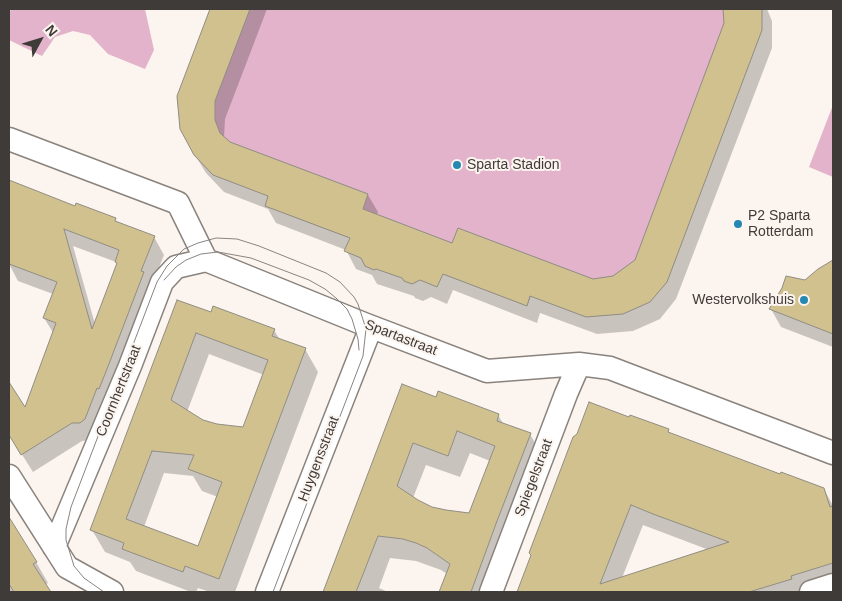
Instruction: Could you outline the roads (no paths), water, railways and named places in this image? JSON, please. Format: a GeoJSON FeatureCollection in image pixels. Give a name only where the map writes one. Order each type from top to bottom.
{"type":"FeatureCollection","features":[{"type":"Feature","properties":{"kind":"street"},"geometry":{"type":"LineString","coordinates":[[9,139],[178,203],[206,260]]}},
{"type":"Feature","properties":{"kind":"street","name":"Spartastraat"},"geometry":{"type":"LineString","coordinates":[[206,260],[486,371],[579,364],[610,368],[833,453]]}},
{"type":"Feature","properties":{"kind":"street","name":"Coornhertstraat"},"geometry":{"type":"LineString","coordinates":[[54,548],[130,366],[162,282],[176,267],[206,260]]}},
{"type":"Feature","properties":{"kind":"street","name":"Huygensstraat"},"geometry":{"type":"LineString","coordinates":[[267,592],[371,327]]}},
{"type":"Feature","properties":{"kind":"street","name":"Spiegelstraat"},"geometry":{"type":"LineString","coordinates":[[490,592],[579,364]]}},
{"type":"Feature","properties":{"kind":"street"},"geometry":{"type":"LineString","coordinates":[[9,476],[67,567],[112,592]]}},
{"type":"Feature","properties":{"kind":"street"},"geometry":{"type":"LineString","coordinates":[[810,592],[833,585]]}},
{"type":"Feature","properties":{"kind":"tram line"},"geometry":{"type":"LineString","coordinates":[[104,592],[84,578],[74,566],[66,540],[66,529],[71,507],[157,282],[167,266],[184,249],[216,238],[237,239],[326,273],[340,282],[354,297],[366,329],[363,356],[273,592]]}},
{"type":"Feature","properties":{"kind":"tram line"},"geometry":{"type":"LineString","coordinates":[[164,280],[176,267],[186,260],[201,254],[218,252],[251,258],[309,280],[336,298],[347,309],[352,319],[359,350]]}},
{"type":"Feature","properties":{"kind":"place","name":"Sparta Stadion"},"geometry":{"type":"Point","coordinates":[457,165]}},
{"type":"Feature","properties":{"kind":"place","name":"P2 Sparta Rotterdam"},"geometry":{"type":"Point","coordinates":[738,224]}},
{"type":"Feature","properties":{"kind":"place","name":"Westervolkshuis"},"geometry":{"type":"Point","coordinates":[804,300]}}]}
